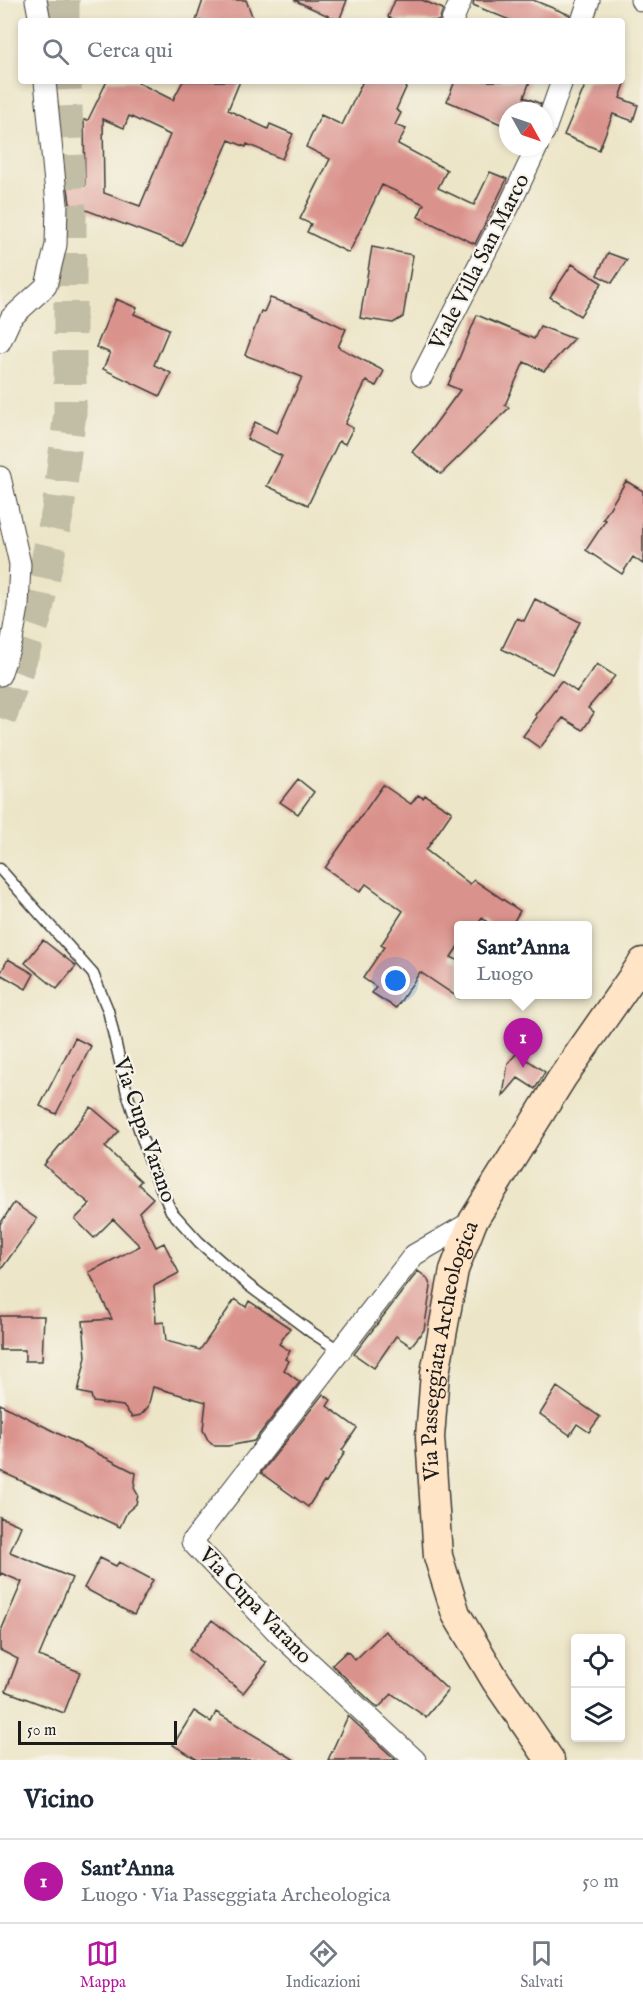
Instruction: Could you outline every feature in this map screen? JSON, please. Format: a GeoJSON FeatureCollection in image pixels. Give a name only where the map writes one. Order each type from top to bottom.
{"type":"FeatureCollection","features":[{"type":"Feature","properties":{"kind":"street"},"geometry":{"type":"LineString","coordinates":[[453,18],[460,0]]}},
{"type":"Feature","properties":{"kind":"street"},"geometry":{"type":"LineString","coordinates":[[583,18],[589,0]]}},
{"type":"Feature","properties":{"kind":"street"},"geometry":{"type":"LineString","coordinates":[[0,342],[11,318],[46,286],[56,245],[57,204],[45,84]]}},
{"type":"Feature","properties":{"kind":"street"},"geometry":{"type":"LineString","coordinates":[[553,107],[561,84]]}},
{"type":"Feature","properties":{"kind":"street","name":"Viale Villa San Marco"},"geometry":{"type":"LineString","coordinates":[[422,376],[512,202],[533,156]]}},
{"type":"Feature","properties":{"kind":"street"},"geometry":{"type":"LineString","coordinates":[[0,477],[20,564],[18,607],[12,640],[0,675]]}},
{"type":"Feature","properties":{"kind":"street","name":"Via Passeggiata Archeologica"},"geometry":{"type":"LineString","coordinates":[[550,1760],[496,1681],[456,1614],[438,1556],[429,1437],[435,1372],[454,1270],[472,1221],[562,1078],[643,962]]}},
{"type":"Feature","properties":{"kind":"street","name":"Via Cupa Varano"},"geometry":{"type":"LineString","coordinates":[[415,1760],[280,1635],[192,1542],[414,1255],[472,1221]]}},
{"type":"Feature","properties":{"kind":"lane","name":"Via Cupa Varano"},"geometry":{"type":"LineString","coordinates":[[0,869],[93,974],[108,1010],[127,1093],[152,1168],[171,1211],[199,1242],[248,1285],[339,1350]]}},
{"type":"Feature","properties":{"kind":"building"},"geometry":{"type":"Polygon","coordinates":[[[203,0],[246,0],[253,18],[197,18],[203,0]]]}},
{"type":"Feature","properties":{"kind":"building"},"geometry":{"type":"Polygon","coordinates":[[[294,0],[347,0],[340,18],[333,18],[294,0]]]}},
{"type":"Feature","properties":{"kind":"building"},"geometry":{"type":"Polygon","coordinates":[[[395,0],[422,0],[443,9],[440,18],[388,17],[395,0]]]}},
{"type":"Feature","properties":{"kind":"building"},"geometry":{"type":"Polygon","coordinates":[[[474,0],[533,0],[570,15],[570,18],[505,18],[473,5],[474,0]]]}},
{"type":"Feature","properties":{"kind":"building"},"geometry":{"type":"Polygon","coordinates":[[[106,84],[141,84],[173,100],[181,84],[239,84],[228,110],[268,129],[270,124],[293,134],[282,159],[247,144],[246,147],[229,140],[182,246],[70,204],[67,180],[85,186],[84,120],[88,120],[106,84]],[[129,116],[124,128],[103,119],[104,193],[140,206],[170,135],[129,116]]]}},
{"type":"Feature","properties":{"kind":"building"},"geometry":{"type":"Polygon","coordinates":[[[362,84],[408,84],[396,110],[401,113],[395,125],[406,129],[398,144],[447,170],[438,188],[474,205],[490,172],[507,179],[475,244],[418,217],[424,204],[382,185],[349,253],[307,232],[311,224],[300,219],[330,159],[306,147],[321,115],[342,125],[362,84]]]}},
{"type":"Feature","properties":{"kind":"building"},"geometry":{"type":"Polygon","coordinates":[[[454,84],[529,84],[524,97],[536,102],[499,102],[499,123],[447,101],[454,84]]]}},
{"type":"Feature","properties":{"kind":"building"},"geometry":{"type":"Polygon","coordinates":[[[586,84],[625,84],[620,98],[638,105],[633,121],[613,114],[599,150],[564,135],[586,84]]]}},
{"type":"Feature","properties":{"kind":"building"},"geometry":{"type":"Polygon","coordinates":[[[372,247],[413,255],[403,317],[393,323],[360,318],[372,247]]]}},
{"type":"Feature","properties":{"kind":"building"},"geometry":{"type":"Polygon","coordinates":[[[608,253],[627,260],[612,283],[597,275],[608,253]]]}},
{"type":"Feature","properties":{"kind":"building"},"geometry":{"type":"Polygon","coordinates":[[[572,264],[602,283],[580,316],[550,297],[572,264]]]}},
{"type":"Feature","properties":{"kind":"building"},"geometry":{"type":"Polygon","coordinates":[[[270,298],[309,311],[346,329],[338,347],[384,371],[376,386],[366,381],[345,424],[353,428],[345,444],[339,441],[308,505],[267,486],[282,456],[247,439],[255,422],[277,433],[302,377],[245,355],[261,311],[264,312],[270,298]]]}},
{"type":"Feature","properties":{"kind":"building"},"geometry":{"type":"Polygon","coordinates":[[[116,299],[137,308],[134,314],[169,329],[154,365],[171,373],[160,396],[103,369],[110,353],[96,347],[116,299]]]}},
{"type":"Feature","properties":{"kind":"building"},"geometry":{"type":"Polygon","coordinates":[[[477,315],[534,339],[540,326],[574,339],[544,371],[524,362],[505,405],[509,408],[441,474],[412,452],[460,390],[448,385],[477,315]]]}},
{"type":"Feature","properties":{"kind":"building"},"geometry":{"type":"Polygon","coordinates":[[[626,481],[643,491],[643,564],[633,557],[622,574],[586,550],[606,520],[603,519],[626,481]]]}},
{"type":"Feature","properties":{"kind":"building"},"geometry":{"type":"Polygon","coordinates":[[[535,599],[580,622],[552,674],[502,649],[517,618],[524,621],[535,599]]]}},
{"type":"Feature","properties":{"kind":"building"},"geometry":{"type":"Polygon","coordinates":[[[597,664],[615,676],[588,708],[594,713],[583,730],[563,718],[540,748],[523,736],[537,717],[535,715],[561,681],[577,692],[597,664]]]}},
{"type":"Feature","properties":{"kind":"building"},"geometry":{"type":"Polygon","coordinates":[[[298,779],[314,792],[298,814],[280,802],[298,779]]]}},
{"type":"Feature","properties":{"kind":"building"},"geometry":{"type":"Polygon","coordinates":[[[383,785],[411,804],[418,795],[423,798],[425,795],[452,812],[426,850],[470,884],[474,880],[520,911],[514,921],[486,921],[482,918],[480,921],[454,921],[454,952],[451,957],[454,958],[454,995],[420,972],[396,1008],[372,993],[376,987],[363,978],[384,947],[381,945],[403,911],[366,884],[360,892],[325,868],[383,785]]]}},
{"type":"Feature","properties":{"kind":"building"},"geometry":{"type":"Polygon","coordinates":[[[43,940],[76,966],[57,989],[25,963],[43,940]]]}},
{"type":"Feature","properties":{"kind":"building"},"geometry":{"type":"Polygon","coordinates":[[[8,959],[34,974],[26,989],[0,974],[8,959]]]}},
{"type":"Feature","properties":{"kind":"building"},"geometry":{"type":"Polygon","coordinates":[[[75,1038],[91,1046],[56,1114],[40,1106],[75,1038]]]}},
{"type":"Feature","properties":{"kind":"building"},"geometry":{"type":"Polygon","coordinates":[[[517,1053],[545,1072],[535,1089],[518,1078],[503,1096],[508,1063],[517,1053]]]}},
{"type":"Feature","properties":{"kind":"building"},"geometry":{"type":"Polygon","coordinates":[[[91,1107],[119,1131],[105,1147],[141,1181],[138,1184],[153,1198],[139,1212],[156,1247],[164,1243],[179,1273],[154,1286],[156,1323],[164,1322],[166,1341],[200,1350],[235,1299],[246,1307],[249,1301],[290,1328],[279,1344],[290,1351],[285,1359],[289,1361],[284,1370],[300,1382],[254,1441],[215,1446],[208,1440],[203,1430],[206,1402],[153,1387],[148,1407],[141,1415],[132,1417],[123,1406],[93,1402],[91,1395],[78,1392],[86,1357],[83,1321],[112,1319],[89,1272],[140,1246],[113,1219],[94,1238],[75,1219],[90,1204],[44,1165],[91,1107]]]}},
{"type":"Feature","properties":{"kind":"building"},"geometry":{"type":"Polygon","coordinates":[[[14,1203],[37,1219],[0,1271],[0,1224],[14,1203]]]}},
{"type":"Feature","properties":{"kind":"building"},"geometry":{"type":"Polygon","coordinates":[[[418,1271],[427,1278],[431,1287],[424,1330],[411,1346],[396,1336],[374,1368],[354,1354],[418,1271]]]}},
{"type":"Feature","properties":{"kind":"building"},"geometry":{"type":"Polygon","coordinates":[[[0,1316],[44,1316],[42,1361],[25,1361],[25,1350],[0,1350],[0,1316]]]}},
{"type":"Feature","properties":{"kind":"building"},"geometry":{"type":"Polygon","coordinates":[[[557,1387],[600,1417],[589,1432],[577,1424],[570,1435],[540,1414],[557,1387]]]}},
{"type":"Feature","properties":{"kind":"building"},"geometry":{"type":"Polygon","coordinates":[[[323,1394],[331,1400],[327,1406],[357,1428],[342,1450],[345,1452],[326,1483],[324,1482],[308,1507],[261,1473],[323,1394]]]}},
{"type":"Feature","properties":{"kind":"building"},"geometry":{"type":"Polygon","coordinates":[[[0,1404],[136,1473],[134,1488],[138,1495],[136,1504],[127,1512],[120,1527],[0,1471],[0,1404]]]}},
{"type":"Feature","properties":{"kind":"building"},"geometry":{"type":"Polygon","coordinates":[[[0,1517],[21,1526],[10,1552],[72,1578],[39,1656],[80,1672],[64,1713],[6,1691],[18,1659],[0,1650],[0,1633],[22,1582],[1,1573],[0,1576],[0,1517]]]}},
{"type":"Feature","properties":{"kind":"building"},"geometry":{"type":"Polygon","coordinates":[[[100,1558],[116,1566],[119,1562],[153,1580],[134,1615],[84,1588],[100,1558]]]}},
{"type":"Feature","properties":{"kind":"building"},"geometry":{"type":"Polygon","coordinates":[[[212,1620],[267,1663],[243,1693],[189,1650],[212,1620]]]}},
{"type":"Feature","properties":{"kind":"building"},"geometry":{"type":"Polygon","coordinates":[[[385,1631],[448,1690],[426,1717],[392,1694],[378,1708],[332,1665],[347,1651],[355,1660],[385,1631]]]}},
{"type":"Feature","properties":{"kind":"building"},"geometry":{"type":"Polygon","coordinates":[[[194,1711],[211,1722],[216,1712],[295,1760],[198,1760],[173,1745],[194,1711]]]}},
{"type":"Feature","properties":{"kind":"building"},"geometry":{"type":"Polygon","coordinates":[[[348,1716],[396,1760],[328,1760],[348,1716]]]}},
{"type":"Feature","properties":{"kind":"tunnel"},"geometry":{"type":"LineString","coordinates":[[63,0],[63,18]]}},
{"type":"Feature","properties":{"kind":"tunnel"},"geometry":{"type":"LineString","coordinates":[[0,718],[35,618],[58,510],[70,412],[70,214],[65,84]]}},
{"type":"Feature","properties":{"kind":"place","name":"Sant'Anna"},"geometry":{"type":"Point","coordinates":[523,1068]}}]}
